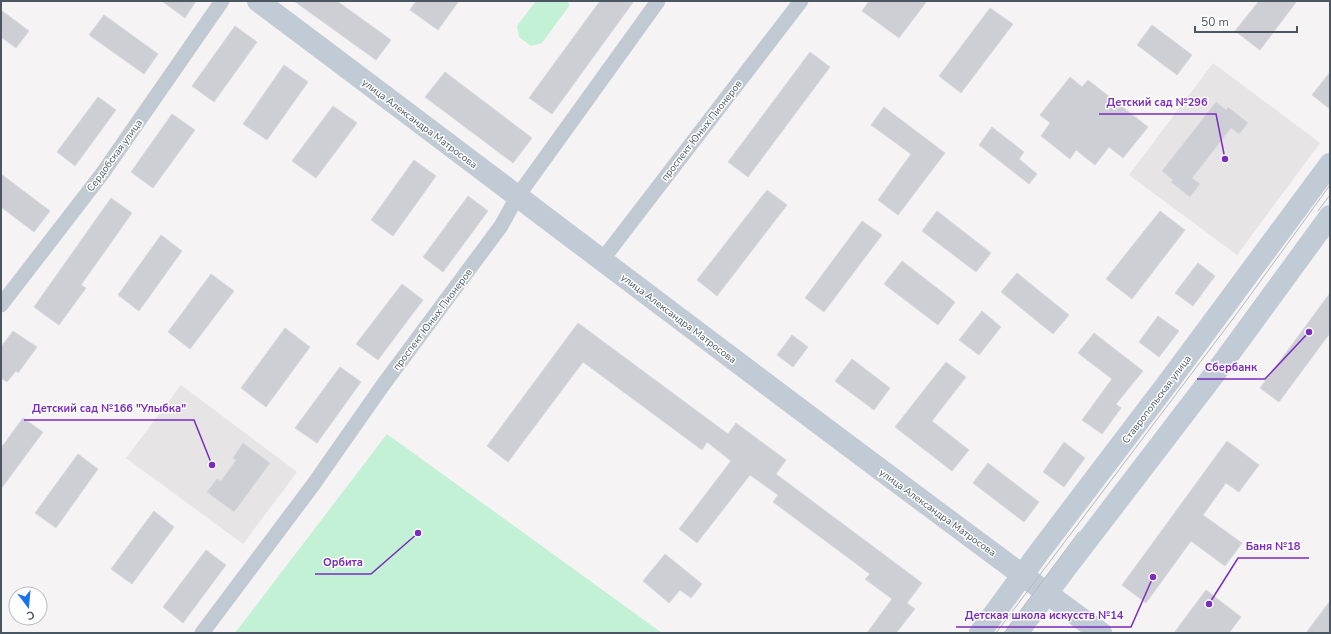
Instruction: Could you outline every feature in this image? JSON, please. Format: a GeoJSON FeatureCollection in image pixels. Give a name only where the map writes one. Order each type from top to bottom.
{"type":"FeatureCollection","features":[{"type":"Feature","properties":{"kind":"street","name":"Сердобская улица"},"geometry":{"type":"LineString","coordinates":[[1,305],[102,174],[222,1]]}},
{"type":"Feature","properties":{"kind":"street","name":"улица Александра Матросова"},"geometry":{"type":"LineString","coordinates":[[258,1],[517,197],[1101,633]]}},
{"type":"Feature","properties":{"kind":"street","name":"проспект Юных Пионеров"},"geometry":{"type":"LineString","coordinates":[[202,633],[314,484],[383,385],[501,226],[517,197],[658,1]]}},
{"type":"Feature","properties":{"kind":"street","name":"проспект Юных Пионеров"},"geometry":{"type":"LineString","coordinates":[[602,260],[801,1]]}},
{"type":"Feature","properties":{"kind":"street","name":"Ставропольская улица"},"geometry":{"type":"LineString","coordinates":[[980,633],[1330,164]]}},
{"type":"Feature","properties":{"kind":"street"},"geometry":{"type":"LineString","coordinates":[[1017,633],[1216,372],[1330,216]]}},
{"type":"Feature","properties":{"kind":"shaded area"},"geometry":{"type":"Polygon","coordinates":[[[1213,63],[1320,143],[1237,255],[1129,175],[1213,63]]]}},
{"type":"Feature","properties":{"kind":"shaded area"},"geometry":{"type":"Polygon","coordinates":[[[181,385],[297,472],[243,544],[126,458],[181,385]]]}},
{"type":"Feature","properties":{"kind":"green space"},"geometry":{"type":"Polygon","coordinates":[[[536,1],[568,1],[569,6],[542,43],[531,46],[519,37],[517,26],[536,1]]]}},
{"type":"Feature","properties":{"kind":"green space"},"geometry":{"type":"Polygon","coordinates":[[[387,434],[662,633],[235,633],[387,434]]]}},
{"type":"Feature","properties":{"kind":"building"},"geometry":{"type":"Polygon","coordinates":[[[162,1],[196,1],[185,18],[162,1]]]}},
{"type":"Feature","properties":{"kind":"building"},"geometry":{"type":"Polygon","coordinates":[[[294,1],[337,1],[391,40],[376,60],[294,1]]]}},
{"type":"Feature","properties":{"kind":"building"},"geometry":{"type":"Polygon","coordinates":[[[416,1],[459,1],[438,30],[410,10],[416,1]]]}},
{"type":"Feature","properties":{"kind":"building"},"geometry":{"type":"Polygon","coordinates":[[[600,1],[634,1],[552,114],[529,98],[600,1]]]}},
{"type":"Feature","properties":{"kind":"building"},"geometry":{"type":"Polygon","coordinates":[[[869,1],[927,1],[899,38],[862,11],[869,1]]]}},
{"type":"Feature","properties":{"kind":"building"},"geometry":{"type":"Polygon","coordinates":[[[1259,1],[1297,1],[1260,50],[1235,31],[1259,1]]]}},
{"type":"Feature","properties":{"kind":"building"},"geometry":{"type":"Polygon","coordinates":[[[990,8],[1013,24],[961,93],[939,76],[990,8]]]}},
{"type":"Feature","properties":{"kind":"building"},"geometry":{"type":"Polygon","coordinates":[[[1,10],[29,31],[16,48],[1,37],[1,10]]]}},
{"type":"Feature","properties":{"kind":"building"},"geometry":{"type":"Polygon","coordinates":[[[104,15],[158,54],[144,74],[89,35],[104,15]]]}},
{"type":"Feature","properties":{"kind":"building"},"geometry":{"type":"Polygon","coordinates":[[[1152,25],[1192,55],[1177,75],[1137,45],[1152,25]]]}},
{"type":"Feature","properties":{"kind":"building"},"geometry":{"type":"Polygon","coordinates":[[[235,26],[257,42],[214,102],[192,86],[235,26]]]}},
{"type":"Feature","properties":{"kind":"building"},"geometry":{"type":"Polygon","coordinates":[[[810,52],[830,67],[748,177],[728,162],[810,52]]]}},
{"type":"Feature","properties":{"kind":"building"},"geometry":{"type":"Polygon","coordinates":[[[284,65],[308,82],[267,140],[243,124],[284,65]]]}},
{"type":"Feature","properties":{"kind":"building"},"geometry":{"type":"Polygon","coordinates":[[[445,72],[532,138],[513,163],[425,97],[445,72]]]}},
{"type":"Feature","properties":{"kind":"building"},"geometry":{"type":"Polygon","coordinates":[[[1330,72],[1330,109],[1312,95],[1330,72]]]}},
{"type":"Feature","properties":{"kind":"building"},"geometry":{"type":"Polygon","coordinates":[[[1070,77],[1082,87],[1088,80],[1148,127],[1123,158],[1109,147],[1095,165],[1076,150],[1070,159],[1041,136],[1050,123],[1040,115],[1070,77]]]}},
{"type":"Feature","properties":{"kind":"building"},"geometry":{"type":"Polygon","coordinates":[[[98,97],[116,110],[75,166],[57,152],[98,97]]]}},
{"type":"Feature","properties":{"kind":"building"},"geometry":{"type":"Polygon","coordinates":[[[1216,102],[1226,110],[1228,107],[1248,123],[1239,134],[1231,128],[1192,178],[1200,184],[1190,197],[1171,182],[1173,180],[1162,171],[1216,102]]]}},
{"type":"Feature","properties":{"kind":"building"},"geometry":{"type":"Polygon","coordinates":[[[333,106],[357,123],[316,178],[292,161],[333,106]]]}},
{"type":"Feature","properties":{"kind":"building"},"geometry":{"type":"Polygon","coordinates":[[[884,107],[945,153],[898,215],[878,200],[911,154],[871,125],[884,107]]]}},
{"type":"Feature","properties":{"kind":"building"},"geometry":{"type":"Polygon","coordinates":[[[172,114],[195,130],[153,188],[131,172],[172,114]]]}},
{"type":"Feature","properties":{"kind":"building"},"geometry":{"type":"Polygon","coordinates":[[[992,127],[1024,152],[1019,159],[1037,174],[1029,184],[979,145],[992,127]]]}},
{"type":"Feature","properties":{"kind":"building"},"geometry":{"type":"Polygon","coordinates":[[[414,160],[436,176],[393,236],[371,220],[414,160]]]}},
{"type":"Feature","properties":{"kind":"building"},"geometry":{"type":"Polygon","coordinates":[[[1,174],[50,211],[34,232],[1,207],[1,174]]]}},
{"type":"Feature","properties":{"kind":"building"},"geometry":{"type":"Polygon","coordinates":[[[767,190],[787,205],[717,296],[697,280],[767,190]]]}},
{"type":"Feature","properties":{"kind":"building"},"geometry":{"type":"Polygon","coordinates":[[[468,196],[488,211],[443,272],[423,257],[468,196]]]}},
{"type":"Feature","properties":{"kind":"building"},"geometry":{"type":"Polygon","coordinates":[[[111,198],[132,213],[81,285],[86,288],[59,325],[34,307],[111,198]]]}},
{"type":"Feature","properties":{"kind":"building"},"geometry":{"type":"Polygon","coordinates":[[[937,211],[991,253],[976,272],[922,231],[937,211]]]}},
{"type":"Feature","properties":{"kind":"building"},"geometry":{"type":"Polygon","coordinates":[[[1160,211],[1185,230],[1132,299],[1106,279],[1160,211]]]}},
{"type":"Feature","properties":{"kind":"building"},"geometry":{"type":"Polygon","coordinates":[[[862,221],[882,235],[824,312],[805,298],[862,221]]]}},
{"type":"Feature","properties":{"kind":"building"},"geometry":{"type":"Polygon","coordinates":[[[161,235],[182,251],[139,311],[118,295],[161,235]]]}},
{"type":"Feature","properties":{"kind":"building"},"geometry":{"type":"Polygon","coordinates":[[[902,261],[955,302],[938,325],[884,284],[902,261]]]}},
{"type":"Feature","properties":{"kind":"building"},"geometry":{"type":"Polygon","coordinates":[[[1198,263],[1215,276],[1193,306],[1175,293],[1198,263]]]}},
{"type":"Feature","properties":{"kind":"building"},"geometry":{"type":"Polygon","coordinates":[[[1017,273],[1069,315],[1053,334],[1001,292],[1017,273]]]}},
{"type":"Feature","properties":{"kind":"building"},"geometry":{"type":"Polygon","coordinates":[[[211,274],[234,291],[190,349],[168,332],[211,274]]]}},
{"type":"Feature","properties":{"kind":"building"},"geometry":{"type":"Polygon","coordinates":[[[402,284],[423,300],[378,360],[356,344],[402,284]]]}},
{"type":"Feature","properties":{"kind":"building"},"geometry":{"type":"Polygon","coordinates":[[[1330,293],[1330,333],[1279,402],[1260,388],[1330,293]]]}},
{"type":"Feature","properties":{"kind":"building"},"geometry":{"type":"Polygon","coordinates":[[[982,311],[1001,327],[979,355],[959,340],[982,311]]]}},
{"type":"Feature","properties":{"kind":"building"},"geometry":{"type":"Polygon","coordinates":[[[1158,316],[1179,331],[1159,357],[1139,342],[1158,316]]]}},
{"type":"Feature","properties":{"kind":"building"},"geometry":{"type":"Polygon","coordinates":[[[578,323],[728,434],[736,423],[786,460],[776,474],[922,583],[907,603],[915,609],[896,633],[867,633],[892,599],[865,579],[870,574],[773,502],[778,495],[750,475],[697,543],[679,529],[731,461],[707,442],[702,450],[583,362],[508,462],[487,446],[578,323]]]}},
{"type":"Feature","properties":{"kind":"building"},"geometry":{"type":"Polygon","coordinates":[[[285,328],[310,347],[266,407],[241,388],[285,328]]]}},
{"type":"Feature","properties":{"kind":"building"},"geometry":{"type":"Polygon","coordinates":[[[13,331],[37,347],[18,373],[16,371],[7,382],[1,378],[1,347],[13,331]]]}},
{"type":"Feature","properties":{"kind":"building"},"geometry":{"type":"Polygon","coordinates":[[[1094,333],[1143,371],[1116,404],[1121,408],[1102,434],[1082,420],[1112,379],[1078,353],[1094,333]]]}},
{"type":"Feature","properties":{"kind":"building"},"geometry":{"type":"Polygon","coordinates":[[[792,335],[808,347],[793,367],[777,355],[792,335]]]}},
{"type":"Feature","properties":{"kind":"building"},"geometry":{"type":"Polygon","coordinates":[[[852,359],[890,388],[874,410],[835,381],[852,359]]]}},
{"type":"Feature","properties":{"kind":"building"},"geometry":{"type":"Polygon","coordinates":[[[946,362],[966,377],[932,421],[969,450],[952,471],[895,427],[946,362]]]}},
{"type":"Feature","properties":{"kind":"building"},"geometry":{"type":"Polygon","coordinates":[[[340,367],[361,382],[317,443],[295,428],[340,367]]]}},
{"type":"Feature","properties":{"kind":"building"},"geometry":{"type":"Polygon","coordinates":[[[23,418],[43,432],[1,489],[1,448],[23,418]]]}},
{"type":"Feature","properties":{"kind":"building"},"geometry":{"type":"Polygon","coordinates":[[[1227,441],[1259,465],[1239,492],[1226,483],[1203,515],[1242,543],[1225,566],[1191,541],[1146,603],[1122,585],[1227,441]]]}},
{"type":"Feature","properties":{"kind":"building"},"geometry":{"type":"Polygon","coordinates":[[[1064,442],[1085,458],[1064,487],[1043,472],[1064,442]]]}},
{"type":"Feature","properties":{"kind":"building"},"geometry":{"type":"Polygon","coordinates":[[[243,443],[270,463],[234,512],[207,492],[217,479],[221,481],[236,460],[233,458],[243,443]]]}},
{"type":"Feature","properties":{"kind":"building"},"geometry":{"type":"Polygon","coordinates":[[[78,454],[98,469],[56,528],[35,513],[78,454]]]}},
{"type":"Feature","properties":{"kind":"building"},"geometry":{"type":"Polygon","coordinates":[[[988,463],[1039,502],[1024,522],[973,483],[988,463]]]}},
{"type":"Feature","properties":{"kind":"building"},"geometry":{"type":"Polygon","coordinates":[[[154,511],[174,527],[132,584],[111,569],[154,511]]]}},
{"type":"Feature","properties":{"kind":"building"},"geometry":{"type":"Polygon","coordinates":[[[206,550],[226,565],[183,623],[163,607],[206,550]]]}},
{"type":"Feature","properties":{"kind":"building"},"geometry":{"type":"Polygon","coordinates":[[[665,554],[702,584],[691,598],[680,590],[669,603],[643,581],[665,554]]]}},
{"type":"Feature","properties":{"kind":"building"},"geometry":{"type":"Polygon","coordinates":[[[1206,590],[1241,617],[1229,633],[1174,633],[1206,590]]]}},
{"type":"Feature","properties":{"kind":"building"},"geometry":{"type":"Polygon","coordinates":[[[1330,601],[1330,633],[1306,633],[1330,601]]]}},
{"type":"Feature","properties":{"kind":"tram line"},"geometry":{"type":"LineString","coordinates":[[996,633],[1238,312],[1330,185]]}},
{"type":"Feature","properties":{"kind":"tram line"},"geometry":{"type":"LineString","coordinates":[[1318,211],[1330,195]]}},
{"type":"Feature","properties":{"kind":"tram line"},"geometry":{"type":"LineString","coordinates":[[1004,633],[1079,532]]}},
{"type":"Feature","properties":{"kind":"place","name":"Детский сад №296"},"geometry":{"type":"Point","coordinates":[1225,159]}},
{"type":"Feature","properties":{"kind":"place","name":"Сбербанк"},"geometry":{"type":"Point","coordinates":[1309,332]}},
{"type":"Feature","properties":{"kind":"place","name":"Детский сад №166 \"Улыбка\""},"geometry":{"type":"Point","coordinates":[212,465]}},
{"type":"Feature","properties":{"kind":"place","name":"Орбита"},"geometry":{"type":"Point","coordinates":[418,533]}},
{"type":"Feature","properties":{"kind":"place","name":"Детская школа искусств №14"},"geometry":{"type":"Point","coordinates":[1153,577]}},
{"type":"Feature","properties":{"kind":"place","name":"Баня №18"},"geometry":{"type":"Point","coordinates":[1209,604]}}]}
